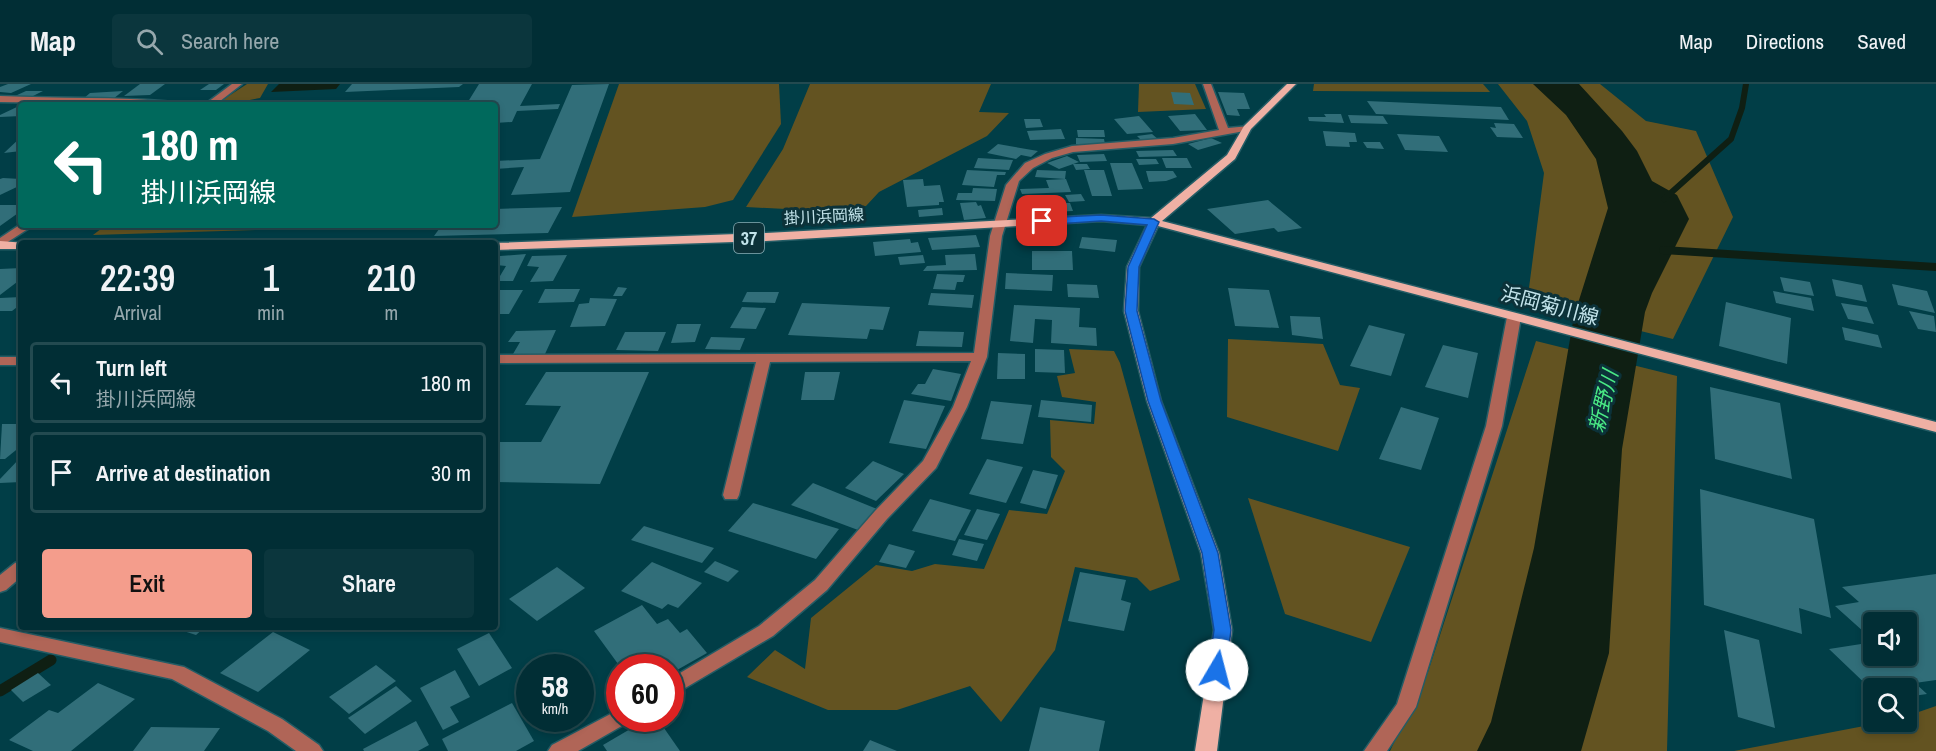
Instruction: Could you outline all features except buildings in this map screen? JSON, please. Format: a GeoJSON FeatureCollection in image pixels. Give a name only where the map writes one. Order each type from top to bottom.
{"type":"FeatureCollection","features":[{"type":"Feature","properties":{"kind":"main road"},"geometry":{"type":"LineString","coordinates":[[1206,751],[1223,630],[1210,553],[1154,401],[1131,311],[1133,267],[1154,222],[1231,157],[1247,128],[1292,84]]}},
{"type":"Feature","properties":{"kind":"main road","name":"掛川浜岡線"},"geometry":{"type":"LineString","coordinates":[[498,246],[766,237],[1101,218],[1154,222]]}},
{"type":"Feature","properties":{"kind":"main road","name":"浜岡菊川線"},"geometry":{"type":"LineString","coordinates":[[1154,222],[1936,427]]}},
{"type":"Feature","properties":{"kind":"main road"},"geometry":{"type":"LineString","coordinates":[[0,244],[18,245]]}},
{"type":"Feature","properties":{"kind":"street"},"geometry":{"type":"LineString","coordinates":[[213,102],[238,84]]}},
{"type":"Feature","properties":{"kind":"street"},"geometry":{"type":"LineString","coordinates":[[1207,84],[1224,130]]}},
{"type":"Feature","properties":{"kind":"street"},"geometry":{"type":"LineString","coordinates":[[0,99],[69,102]]}},
{"type":"Feature","properties":{"kind":"street"},"geometry":{"type":"LineString","coordinates":[[684,681],[766,631],[821,585],[880,515],[930,464],[960,407],[980,357],[996,236],[1004,223],[1013,181],[1029,166],[1052,154],[1194,138],[1224,130],[1247,128]]}},
{"type":"Feature","properties":{"kind":"street"},"geometry":{"type":"LineString","coordinates":[[0,244],[24,228]]}},
{"type":"Feature","properties":{"kind":"street"},"geometry":{"type":"LineString","coordinates":[[1375,751],[1406,707],[1494,426],[1520,319]]}},
{"type":"Feature","properties":{"kind":"street"},"geometry":{"type":"LineString","coordinates":[[498,359],[980,357]]}},
{"type":"Feature","properties":{"kind":"street"},"geometry":{"type":"LineString","coordinates":[[731,495],[764,358]]}},
{"type":"Feature","properties":{"kind":"street"},"geometry":{"type":"LineString","coordinates":[[0,361],[18,361]]}},
{"type":"Feature","properties":{"kind":"street"},"geometry":{"type":"LineString","coordinates":[[0,585],[18,570]]}},
{"type":"Feature","properties":{"kind":"street"},"geometry":{"type":"LineString","coordinates":[[0,635],[177,672],[275,725],[312,751]]}},
{"type":"Feature","properties":{"kind":"street"},"geometry":{"type":"LineString","coordinates":[[559,751],[606,725]]}},
{"type":"Feature","properties":{"kind":"shaded area"},"geometry":{"type":"Polygon","coordinates":[[[247,84],[268,84],[260,98],[242,102],[220,102],[247,84]]]}},
{"type":"Feature","properties":{"kind":"shaded area"},"geometry":{"type":"Polygon","coordinates":[[[619,84],[779,84],[781,124],[733,200],[705,207],[572,217],[619,84]]]}},
{"type":"Feature","properties":{"kind":"shaded area"},"geometry":{"type":"Polygon","coordinates":[[[810,84],[991,84],[979,112],[1009,113],[987,136],[879,192],[866,206],[824,211],[746,207],[783,149],[810,84]]]}},
{"type":"Feature","properties":{"kind":"shaded area"},"geometry":{"type":"Polygon","coordinates":[[[1139,84],[1195,84],[1206,109],[1138,112],[1139,84]]]}},
{"type":"Feature","properties":{"kind":"shaded area"},"geometry":{"type":"Polygon","coordinates":[[[1314,84],[1483,84],[1490,92],[1313,91],[1314,84]]]}},
{"type":"Feature","properties":{"kind":"shaded area"},"geometry":{"type":"Polygon","coordinates":[[[1498,84],[1600,84],[1646,121],[1696,131],[1733,217],[1673,339],[1527,303],[1544,173],[1527,121],[1498,84]]]}},
{"type":"Feature","properties":{"kind":"shaded area"},"geometry":{"type":"Polygon","coordinates":[[[102,228],[290,228],[289,229],[93,235],[102,228]]]}},
{"type":"Feature","properties":{"kind":"shaded area"},"geometry":{"type":"Polygon","coordinates":[[[1228,339],[1323,344],[1340,385],[1360,388],[1338,451],[1227,417],[1228,339]]]}},
{"type":"Feature","properties":{"kind":"shaded area"},"geometry":{"type":"Polygon","coordinates":[[[1536,341],[1677,376],[1667,751],[1390,751],[1428,672],[1536,341]]]}},
{"type":"Feature","properties":{"kind":"shaded area"},"geometry":{"type":"Polygon","coordinates":[[[1069,349],[1114,351],[1120,363],[1180,580],[1150,591],[1137,578],[1075,567],[1055,650],[1001,722],[970,686],[897,710],[828,710],[747,677],[775,650],[805,669],[811,618],[876,565],[912,571],[935,564],[984,569],[1009,510],[1047,514],[1065,471],[1051,457],[1050,420],[1094,424],[1096,402],[1062,397],[1057,376],[1075,373],[1069,349]]]}},
{"type":"Feature","properties":{"kind":"shaded area"},"geometry":{"type":"Polygon","coordinates":[[[1248,498],[1410,547],[1371,642],[1285,614],[1248,498]]]}},
{"type":"Feature","properties":{"kind":"shaded area"},"geometry":{"type":"Polygon","coordinates":[[[1936,706],[1936,751],[1734,751],[1863,726],[1863,732],[1917,732],[1917,713],[1936,706]]]}},
{"type":"Feature","properties":{"kind":"water"},"geometry":{"type":"Polygon","coordinates":[[[279,84],[340,84],[336,89],[271,92],[279,84]]]}},
{"type":"Feature","properties":{"kind":"water","name":"新野川"},"geometry":{"type":"Polygon","coordinates":[[[1533,84],[1579,84],[1622,131],[1637,151],[1652,181],[1677,195],[1689,219],[1645,312],[1622,449],[1609,653],[1581,751],[1477,751],[1491,722],[1534,548],[1574,316],[1608,208],[1596,159],[1566,115],[1533,84]]]}},
{"type":"Feature","properties":{"kind":"waterway"},"geometry":{"type":"LineString","coordinates":[[1664,199],[1731,139],[1742,108],[1746,84]]}},
{"type":"Feature","properties":{"kind":"waterway"},"geometry":{"type":"LineString","coordinates":[[1663,250],[1936,267]]}},
{"type":"Feature","properties":{"kind":"waterway"},"geometry":{"type":"LineString","coordinates":[[0,691],[51,660]]}},
{"type":"Feature","properties":{"kind":"route"},"geometry":{"type":"LineString","coordinates":[[1042,221],[1101,218],[1154,222],[1133,267],[1131,311],[1154,401],[1210,553],[1223,630],[1217,670]]}}]}
